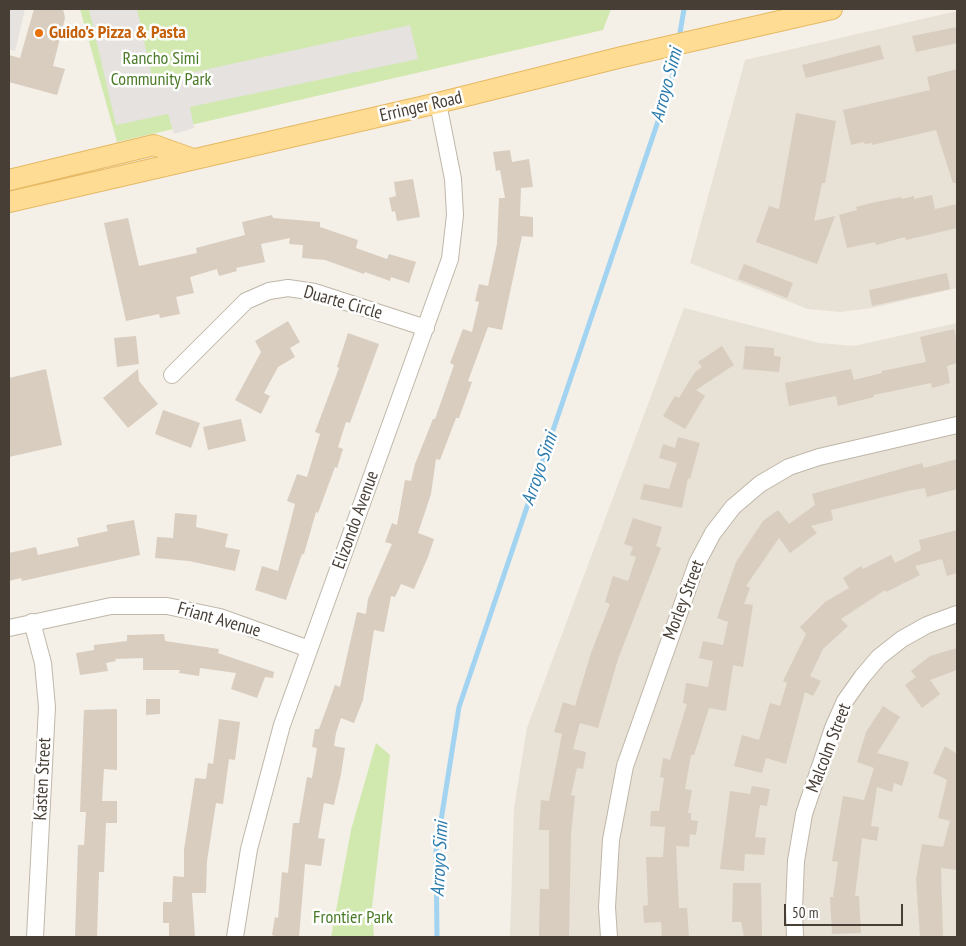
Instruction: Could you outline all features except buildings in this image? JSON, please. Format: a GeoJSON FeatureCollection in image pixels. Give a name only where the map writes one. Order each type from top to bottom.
{"type":"FeatureCollection","features":[{"type":"Feature","properties":{"kind":"main road","name":"Erringer Road"},"geometry":{"type":"LineString","coordinates":[[9,202],[438,103],[622,57],[832,9]]}},
{"type":"Feature","properties":{"kind":"main road"},"geometry":{"type":"LineString","coordinates":[[9,180],[154,145],[193,159]]}},
{"type":"Feature","properties":{"kind":"street","name":"Elizondo Avenue"},"geometry":{"type":"LineString","coordinates":[[235,937],[250,848],[282,725],[450,259],[455,215],[452,179],[438,103]]}},
{"type":"Feature","properties":{"kind":"street","name":"Duarte Circle"},"geometry":{"type":"LineString","coordinates":[[172,376],[246,301],[270,291],[288,288],[315,292],[426,328]]}},
{"type":"Feature","properties":{"kind":"street","name":"Morley Street"},"geometry":{"type":"LineString","coordinates":[[609,937],[607,907],[611,840],[625,766],[697,563],[713,533],[740,501],[760,484],[789,467],[819,457],[957,425]]}},
{"type":"Feature","properties":{"kind":"street","name":"Friant Avenue"},"geometry":{"type":"LineString","coordinates":[[9,628],[111,606],[167,606],[220,617],[309,649]]}},
{"type":"Feature","properties":{"kind":"street","name":"Malcolm Street"},"geometry":{"type":"LineString","coordinates":[[795,937],[796,861],[804,814],[833,728],[845,701],[874,664],[902,639],[927,625],[957,614]]}},
{"type":"Feature","properties":{"kind":"street","name":"Kasten Street"},"geometry":{"type":"LineString","coordinates":[[32,622],[43,663],[47,707],[36,937]]}},
{"type":"Feature","properties":{"kind":"shaded area"},"geometry":{"type":"Polygon","coordinates":[[[9,9],[25,9],[15,51],[9,49],[9,9]]]}},
{"type":"Feature","properties":{"kind":"shaded area"},"geometry":{"type":"Polygon","coordinates":[[[89,9],[137,9],[153,81],[410,25],[418,59],[190,107],[194,128],[174,134],[168,114],[116,125],[89,9]]]}},
{"type":"Feature","properties":{"kind":"shaded area"},"geometry":{"type":"Polygon","coordinates":[[[957,11],[957,288],[872,308],[840,312],[808,309],[690,263],[745,60],[957,11]]]}},
{"type":"Feature","properties":{"kind":"shaded area"},"geometry":{"type":"Polygon","coordinates":[[[684,308],[819,343],[854,346],[957,323],[957,937],[510,937],[514,808],[527,728],[684,308]]]}},
{"type":"Feature","properties":{"kind":"green space","name":"Rancho Simi Community Park"},"geometry":{"type":"Polygon","coordinates":[[[80,9],[611,9],[603,30],[117,142],[80,9]]]}},
{"type":"Feature","properties":{"kind":"green space","name":"Frontier Park"},"geometry":{"type":"Polygon","coordinates":[[[376,743],[390,755],[372,907],[374,937],[331,937],[351,830],[376,743]]]}},
{"type":"Feature","properties":{"kind":"waterway","name":"Arroyo Simi"},"geometry":{"type":"LineString","coordinates":[[679,39],[684,9]]}},
{"type":"Feature","properties":{"kind":"waterway","name":"Arroyo Simi"},"geometry":{"type":"LineString","coordinates":[[437,937],[436,852],[459,707],[671,83],[677,50]]}},
{"type":"Feature","properties":{"kind":"place","name":"Guido's Pizza & Pasta"},"geometry":{"type":"Point","coordinates":[39,33]}}]}
